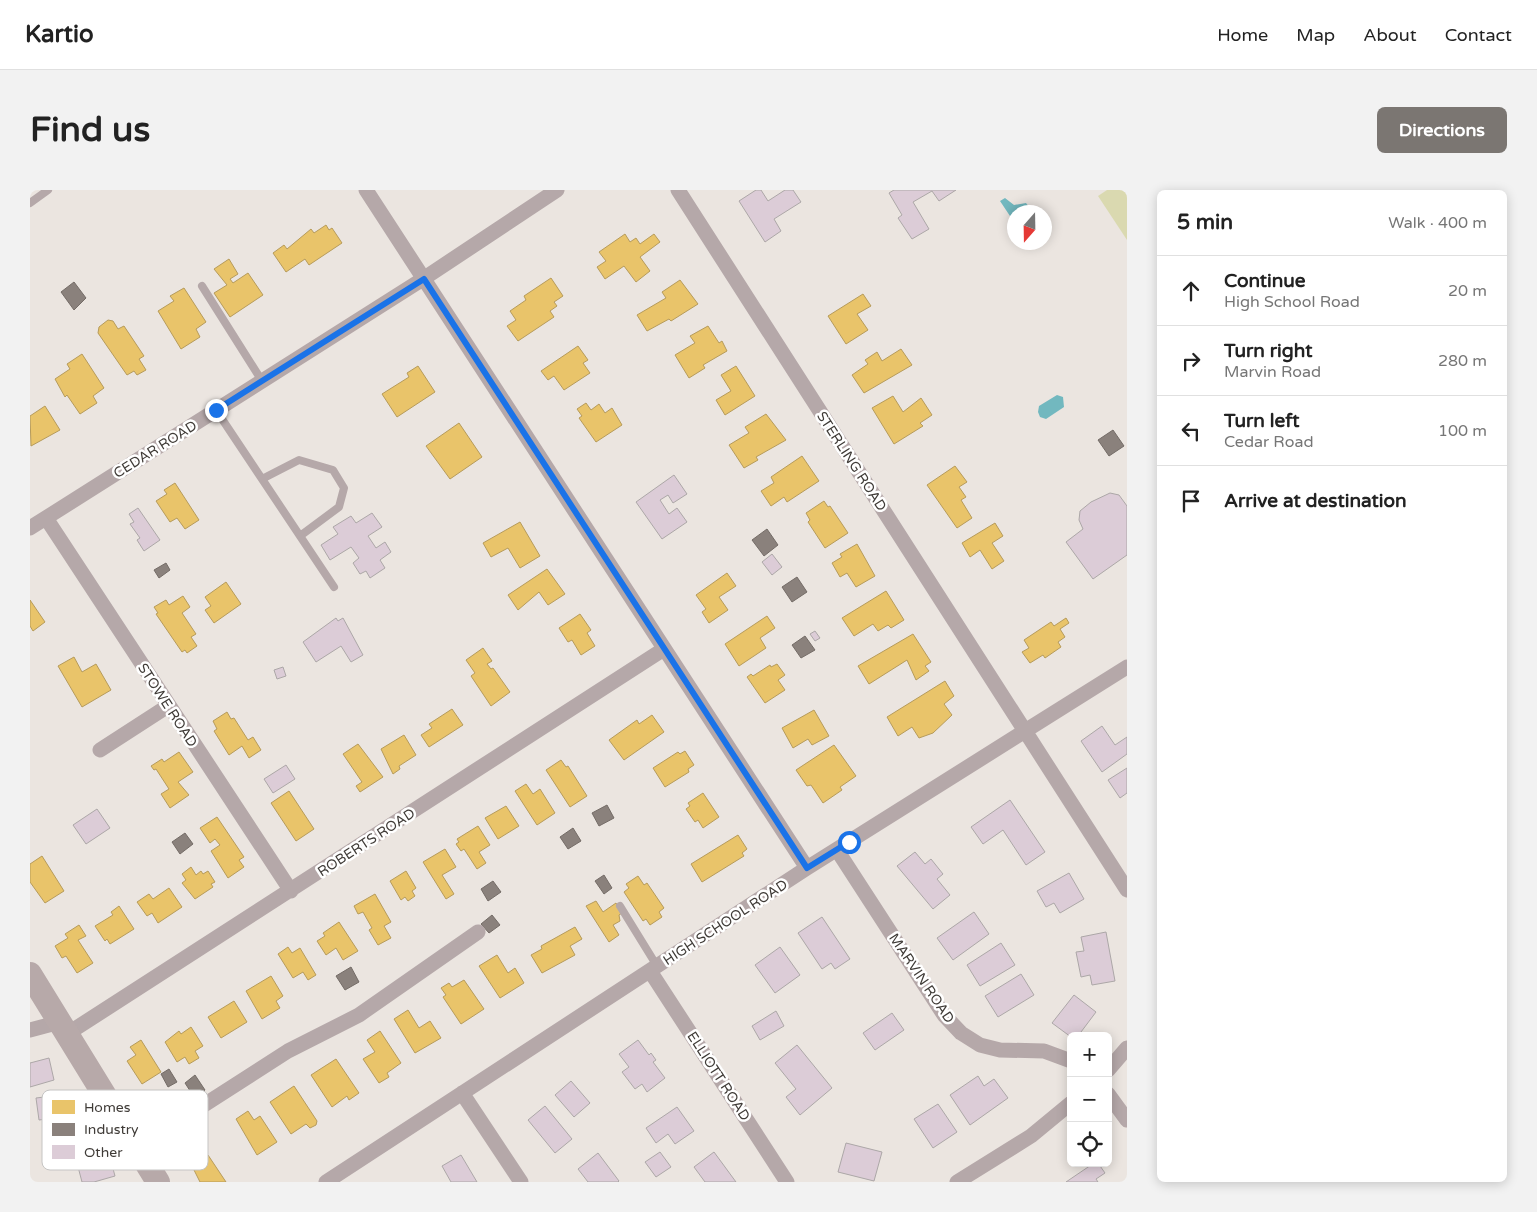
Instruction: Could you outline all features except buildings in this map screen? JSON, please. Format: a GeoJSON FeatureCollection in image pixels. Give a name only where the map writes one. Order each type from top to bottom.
{"type":"FeatureCollection","features":[{"type":"Feature","properties":{"kind":"main road"},"geometry":{"type":"LineString","coordinates":[[30,974],[102,1090]]}},
{"type":"Feature","properties":{"kind":"main road"},"geometry":{"type":"LineString","coordinates":[[151,1170],[158,1182]]}},
{"type":"Feature","properties":{"kind":"street"},"geometry":{"type":"LineString","coordinates":[[366,190],[807,868]]}},
{"type":"Feature","properties":{"kind":"street","name":"CEDAR ROAD"},"geometry":{"type":"LineString","coordinates":[[30,528],[424,279],[557,190]]}},
{"type":"Feature","properties":{"kind":"street","name":"STERLING ROAD"},"geometry":{"type":"LineString","coordinates":[[678,190],[1127,890]]}},
{"type":"Feature","properties":{"kind":"street","name":"STOWE ROAD"},"geometry":{"type":"LineString","coordinates":[[46,518],[291,891]]}},
{"type":"Feature","properties":{"kind":"street","name":"ROBERTS ROAD"},"geometry":{"type":"LineString","coordinates":[[30,1030],[64,1028],[291,891],[664,649]]}},
{"type":"Feature","properties":{"kind":"street","name":"HIGH SCHOOL ROAD"},"geometry":{"type":"LineString","coordinates":[[326,1182],[807,868],[1127,667]]}},
{"type":"Feature","properties":{"kind":"street"},"geometry":{"type":"LineString","coordinates":[[100,750],[168,706]]}},
{"type":"Feature","properties":{"kind":"street","name":"MARVIN ROAD"},"geometry":{"type":"LineString","coordinates":[[837,850],[944,1015],[961,1033],[980,1045],[1000,1050],[1044,1052],[1067,1060]]}},
{"type":"Feature","properties":{"kind":"street"},"geometry":{"type":"LineString","coordinates":[[208,1102],[288,1051],[359,1015],[478,932]]}},
{"type":"Feature","properties":{"kind":"street","name":"ELLIOTT ROAD"},"geometry":{"type":"LineString","coordinates":[[654,969],[787,1182]]}},
{"type":"Feature","properties":{"kind":"street"},"geometry":{"type":"LineString","coordinates":[[1112,1065],[1127,1048]]}},
{"type":"Feature","properties":{"kind":"street"},"geometry":{"type":"LineString","coordinates":[[462,1093],[521,1182]]}},
{"type":"Feature","properties":{"kind":"street"},"geometry":{"type":"LineString","coordinates":[[1112,1099],[1127,1120]]}},
{"type":"Feature","properties":{"kind":"street"},"geometry":{"type":"LineString","coordinates":[[957,1182],[1031,1136],[1067,1105]]}},
{"type":"Feature","properties":{"kind":"lane"},"geometry":{"type":"LineString","coordinates":[[30,203],[48,190]]}},
{"type":"Feature","properties":{"kind":"lane"},"geometry":{"type":"LineString","coordinates":[[202,286],[262,381]]}},
{"type":"Feature","properties":{"kind":"lane"},"geometry":{"type":"LineString","coordinates":[[216,410],[334,587]]}},
{"type":"Feature","properties":{"kind":"lane"},"geometry":{"type":"LineString","coordinates":[[262,479],[299,460],[333,470],[344,488],[340,507],[300,536]]}},
{"type":"Feature","properties":{"kind":"lane"},"geometry":{"type":"LineString","coordinates":[[620,906],[654,969]]}},
{"type":"Feature","properties":{"kind":"green space"},"geometry":{"type":"Polygon","coordinates":[[[1107,190],[1127,190],[1127,240],[1098,196],[1107,190]]]}},
{"type":"Feature","properties":{"kind":"water"},"geometry":{"type":"Polygon","coordinates":[[[1005,198],[1014,205],[1007,205],[1007,212],[1000,201],[1005,198]]]}},
{"type":"Feature","properties":{"kind":"water"},"geometry":{"type":"Polygon","coordinates":[[[1057,395],[1063,397],[1064,407],[1046,419],[1040,417],[1038,412],[1039,406],[1057,395]]]}},
{"type":"Feature","properties":{"kind":"route"},"geometry":{"type":"LineString","coordinates":[[216,410],[424,279],[807,868],[849,842]]}}]}
